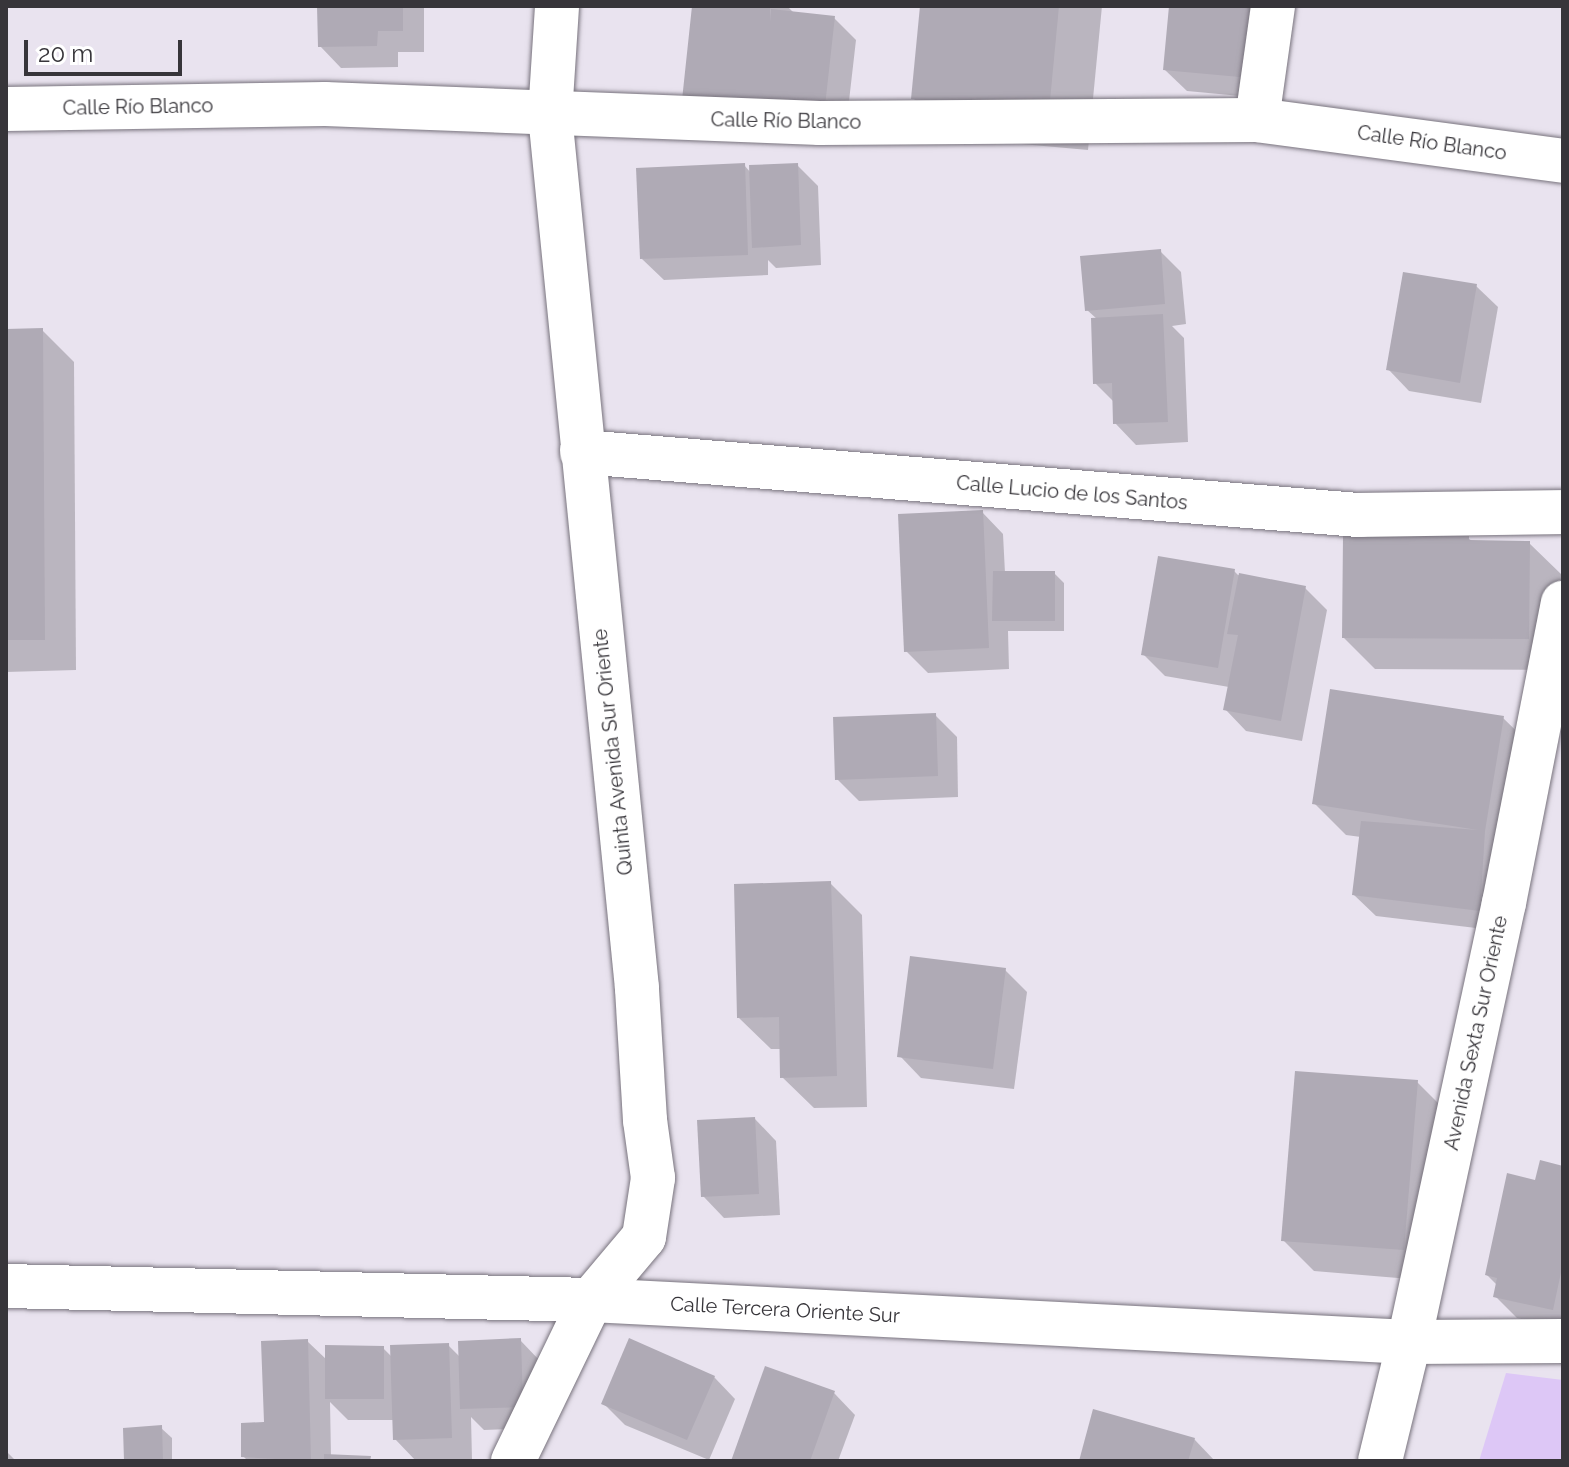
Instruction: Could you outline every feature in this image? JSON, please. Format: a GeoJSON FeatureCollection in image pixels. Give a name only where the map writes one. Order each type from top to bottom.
{"type":"FeatureCollection","features":[{"type":"Feature","properties":{"kind":"street","name":"Quinta Avenida Sur Oriente"},"geometry":{"type":"LineString","coordinates":[[513,1461],[591,1300],[644,1237],[653,1178],[550,115],[557,6]]}},
{"type":"Feature","properties":{"kind":"street"},"geometry":{"type":"LineString","coordinates":[[1257,120],[1273,6]]}},
{"type":"Feature","properties":{"kind":"street","name":"Calle Río Blanco"},"geometry":{"type":"LineString","coordinates":[[6,109],[325,104],[820,123],[1257,120],[1563,161]]}},
{"type":"Feature","properties":{"kind":"street","name":"Calle Lucio de los Santos"},"geometry":{"type":"LineString","coordinates":[[582,452],[1359,515],[1563,512]]}},
{"type":"Feature","properties":{"kind":"street","name":"Avenida Sexta Sur Oriente"},"geometry":{"type":"LineString","coordinates":[[1380,1461],[1409,1342],[1504,903],[1563,603]]}},
{"type":"Feature","properties":{"kind":"street","name":"Calle Tercera Oriente Sur"},"geometry":{"type":"LineString","coordinates":[[6,1286],[591,1300],[1409,1342],[1563,1341]]}},
{"type":"Feature","properties":{"kind":"shaded area"},"geometry":{"type":"Polygon","coordinates":[[[1506,1373],[1563,1380],[1563,1461],[1479,1461],[1506,1373]]]}},
{"type":"Feature","properties":{"kind":"building"},"geometry":{"type":"Polygon","coordinates":[[[317,6],[403,6],[403,31],[378,31],[377,46],[318,47],[317,6]]]}},
{"type":"Feature","properties":{"kind":"building"},"geometry":{"type":"Polygon","coordinates":[[[692,6],[770,6],[770,22],[771,9],[835,16],[824,115],[682,100],[692,6]]]}},
{"type":"Feature","properties":{"kind":"building"},"geometry":{"type":"Polygon","coordinates":[[[920,6],[1059,6],[1049,111],[911,99],[920,6]]]}},
{"type":"Feature","properties":{"kind":"building"},"geometry":{"type":"Polygon","coordinates":[[[1169,6],[1257,6],[1251,78],[1163,70],[1169,6]]]}},
{"type":"Feature","properties":{"kind":"building"},"geometry":{"type":"Polygon","coordinates":[[[745,163],[748,255],[640,259],[636,168],[745,163]]]}},
{"type":"Feature","properties":{"kind":"building"},"geometry":{"type":"Polygon","coordinates":[[[798,163],[801,245],[752,248],[749,165],[798,163]]]}},
{"type":"Feature","properties":{"kind":"building"},"geometry":{"type":"Polygon","coordinates":[[[1161,249],[1165,304],[1085,311],[1080,256],[1161,249]]]}},
{"type":"Feature","properties":{"kind":"building"},"geometry":{"type":"Polygon","coordinates":[[[1403,272],[1477,284],[1460,383],[1386,370],[1403,272]]]}},
{"type":"Feature","properties":{"kind":"building"},"geometry":{"type":"Polygon","coordinates":[[[1163,314],[1168,422],[1113,424],[1112,383],[1093,384],[1091,318],[1163,314]]]}},
{"type":"Feature","properties":{"kind":"building"},"geometry":{"type":"Polygon","coordinates":[[[43,328],[45,640],[6,640],[6,329],[43,328]]]}},
{"type":"Feature","properties":{"kind":"building"},"geometry":{"type":"Polygon","coordinates":[[[983,510],[989,648],[904,652],[898,514],[983,510]]]}},
{"type":"Feature","properties":{"kind":"building"},"geometry":{"type":"Polygon","coordinates":[[[1343,536],[1469,536],[1469,540],[1530,541],[1529,639],[1342,638],[1343,536]]]}},
{"type":"Feature","properties":{"kind":"building"},"geometry":{"type":"Polygon","coordinates":[[[1158,556],[1235,569],[1218,668],[1141,655],[1158,556]]]}},
{"type":"Feature","properties":{"kind":"building"},"geometry":{"type":"Polygon","coordinates":[[[993,571],[1055,571],[1055,621],[992,621],[993,571]]]}},
{"type":"Feature","properties":{"kind":"building"},"geometry":{"type":"Polygon","coordinates":[[[1239,573],[1306,586],[1281,721],[1223,710],[1238,635],[1227,634],[1239,573]]]}},
{"type":"Feature","properties":{"kind":"building"},"geometry":{"type":"Polygon","coordinates":[[[1330,689],[1504,716],[1485,831],[1480,911],[1352,895],[1361,821],[1478,830],[1312,804],[1330,689]]]}},
{"type":"Feature","properties":{"kind":"building"},"geometry":{"type":"Polygon","coordinates":[[[936,713],[938,776],[835,780],[833,717],[936,713]]]}},
{"type":"Feature","properties":{"kind":"building"},"geometry":{"type":"Polygon","coordinates":[[[831,881],[837,1076],[780,1078],[779,1017],[737,1018],[734,884],[831,881]]]}},
{"type":"Feature","properties":{"kind":"building"},"geometry":{"type":"Polygon","coordinates":[[[910,956],[1006,968],[993,1069],[897,1057],[910,956]]]}},
{"type":"Feature","properties":{"kind":"building"},"geometry":{"type":"Polygon","coordinates":[[[1295,1071],[1418,1080],[1404,1250],[1281,1241],[1295,1071]]]}},
{"type":"Feature","properties":{"kind":"building"},"geometry":{"type":"Polygon","coordinates":[[[755,1117],[759,1194],[701,1197],[697,1120],[755,1117]]]}},
{"type":"Feature","properties":{"kind":"building"},"geometry":{"type":"Polygon","coordinates":[[[1540,1160],[1563,1166],[1563,1263],[1553,1310],[1493,1297],[1497,1278],[1485,1275],[1507,1173],[1535,1180],[1540,1160]]]}},
{"type":"Feature","properties":{"kind":"building"},"geometry":{"type":"Polygon","coordinates":[[[521,1338],[523,1407],[460,1409],[458,1341],[521,1338]]]}},
{"type":"Feature","properties":{"kind":"building"},"geometry":{"type":"Polygon","coordinates":[[[629,1338],[715,1376],[687,1440],[601,1404],[629,1338]]]}},
{"type":"Feature","properties":{"kind":"building"},"geometry":{"type":"Polygon","coordinates":[[[308,1339],[311,1461],[241,1457],[241,1423],[264,1422],[261,1341],[308,1339]]]}},
{"type":"Feature","properties":{"kind":"building"},"geometry":{"type":"Polygon","coordinates":[[[449,1343],[452,1438],[393,1440],[390,1345],[449,1343]]]}},
{"type":"Feature","properties":{"kind":"building"},"geometry":{"type":"Polygon","coordinates":[[[325,1345],[384,1346],[384,1399],[325,1399],[325,1345]]]}},
{"type":"Feature","properties":{"kind":"building"},"geometry":{"type":"Polygon","coordinates":[[[765,1366],[835,1391],[810,1461],[731,1461],[765,1366]]]}},
{"type":"Feature","properties":{"kind":"building"},"geometry":{"type":"Polygon","coordinates":[[[1093,1409],[1195,1438],[1188,1461],[1079,1461],[1093,1409]]]}},
{"type":"Feature","properties":{"kind":"building"},"geometry":{"type":"Polygon","coordinates":[[[162,1425],[163,1461],[124,1461],[123,1428],[162,1425]]]}},
{"type":"Feature","properties":{"kind":"building"},"geometry":{"type":"Polygon","coordinates":[[[324,1454],[371,1456],[370,1461],[324,1461],[324,1454]]]}}]}
